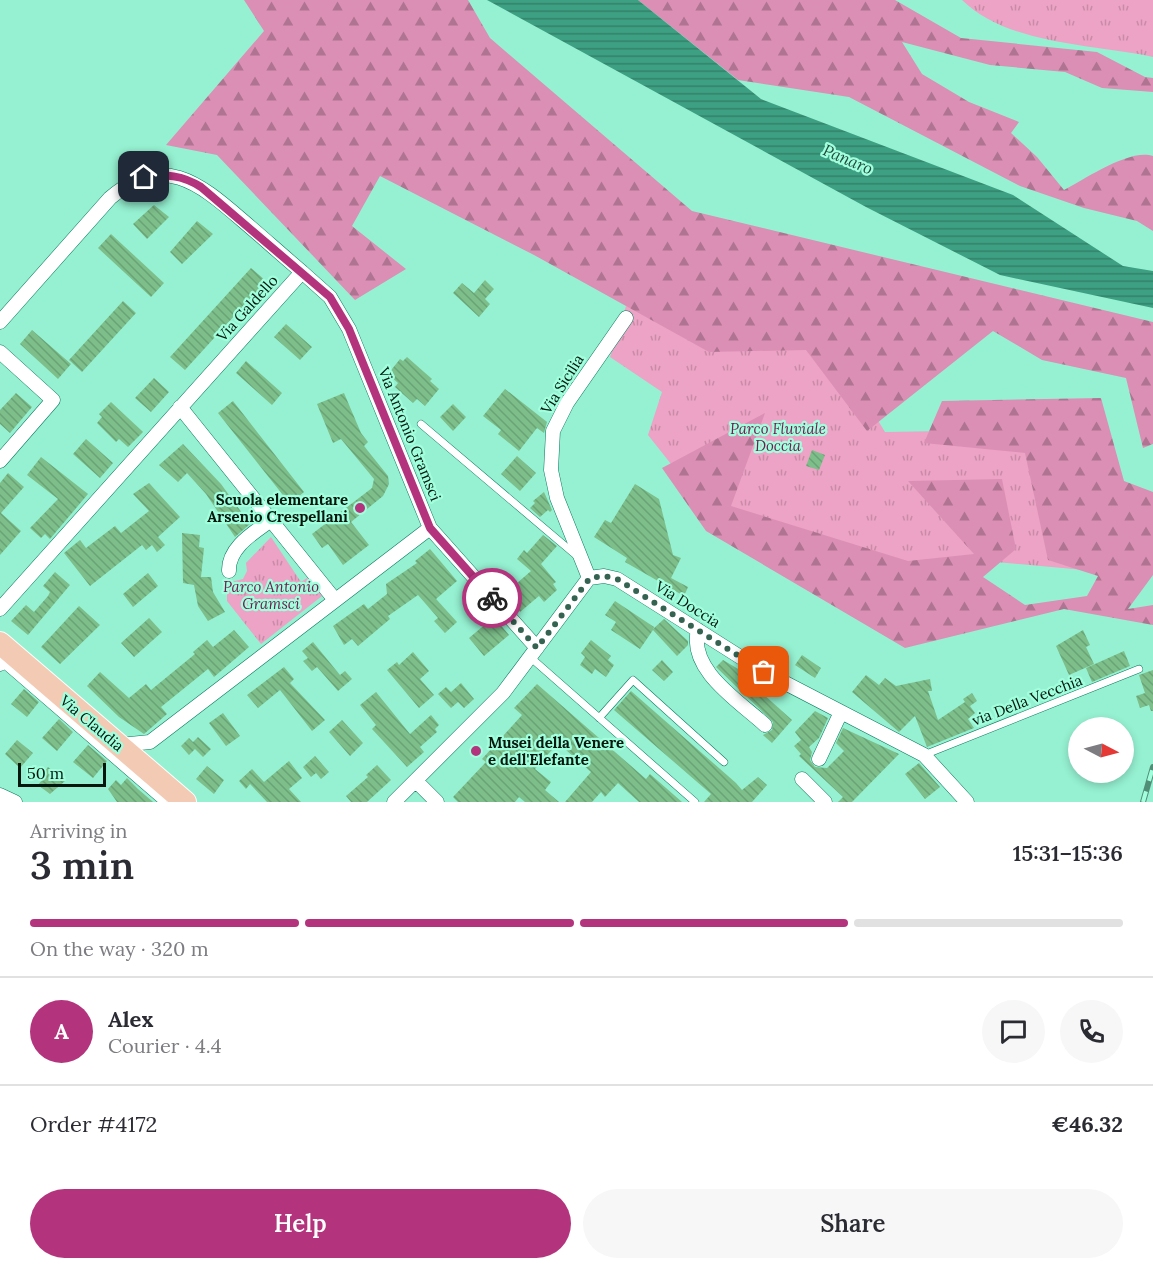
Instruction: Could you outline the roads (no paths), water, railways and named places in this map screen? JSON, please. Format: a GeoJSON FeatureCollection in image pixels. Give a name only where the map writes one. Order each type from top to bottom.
{"type":"FeatureCollection","features":[{"type":"Feature","properties":{"kind":"main road","name":"Via Claudia"},"geometry":{"type":"LineString","coordinates":[[2,656],[117,745],[185,802]]}},
{"type":"Feature","properties":{"kind":"street","name":"Via Galdello"},"geometry":{"type":"LineString","coordinates":[[0,322],[110,198],[125,186],[144,177],[165,174],[189,179],[213,195],[302,272],[0,609]]}},
{"type":"Feature","properties":{"kind":"street","name":"Via Antonio Gramsci"},"geometry":{"type":"LineString","coordinates":[[302,272],[330,297],[349,329],[430,528],[533,652]]}},
{"type":"Feature","properties":{"kind":"street","name":"Via Sicilia"},"geometry":{"type":"LineString","coordinates":[[590,578],[557,498],[551,470],[554,431],[567,403],[626,318]]}},
{"type":"Feature","properties":{"kind":"street"},"geometry":{"type":"LineString","coordinates":[[0,352],[53,400],[3,452]]}},
{"type":"Feature","properties":{"kind":"street"},"geometry":{"type":"LineString","coordinates":[[180,407],[335,600]]}},
{"type":"Feature","properties":{"kind":"street"},"geometry":{"type":"LineString","coordinates":[[229,571],[232,556],[238,546],[271,520]]}},
{"type":"Feature","properties":{"kind":"street"},"geometry":{"type":"LineString","coordinates":[[117,745],[135,746],[150,742],[430,528]]}},
{"type":"Feature","properties":{"kind":"street","name":"Via Doccia"},"geometry":{"type":"LineString","coordinates":[[590,578],[604,576],[617,579],[764,672],[924,755],[967,802]]}},
{"type":"Feature","properties":{"kind":"street"},"geometry":{"type":"LineString","coordinates":[[394,802],[503,693],[590,578]]}},
{"type":"Feature","properties":{"kind":"street"},"geometry":{"type":"LineString","coordinates":[[698,630],[695,642],[709,674],[765,725]]}},
{"type":"Feature","properties":{"kind":"street"},"geometry":{"type":"LineString","coordinates":[[819,759],[841,711]]}},
{"type":"Feature","properties":{"kind":"street"},"geometry":{"type":"LineString","coordinates":[[144,767],[150,742]]}},
{"type":"Feature","properties":{"kind":"street"},"geometry":{"type":"LineString","coordinates":[[802,779],[825,802]]}},
{"type":"Feature","properties":{"kind":"street"},"geometry":{"type":"LineString","coordinates":[[416,781],[437,802]]}},
{"type":"Feature","properties":{"kind":"street"},"geometry":{"type":"LineString","coordinates":[[0,795],[15,802]]}},
{"type":"Feature","properties":{"kind":"lane"},"geometry":{"type":"LineString","coordinates":[[422,424],[584,562]]}},
{"type":"Feature","properties":{"kind":"lane"},"geometry":{"type":"LineString","coordinates":[[533,652],[599,718],[695,802]]}},
{"type":"Feature","properties":{"kind":"lane"},"geometry":{"type":"LineString","coordinates":[[2,656],[163,802]]}},
{"type":"Feature","properties":{"kind":"lane","name":"via Della Vecchia"},"geometry":{"type":"LineString","coordinates":[[924,755],[1140,669]]}},
{"type":"Feature","properties":{"kind":"lane"},"geometry":{"type":"LineString","coordinates":[[599,718],[633,681],[724,762]]}},
{"type":"Feature","properties":{"kind":"water","name":"Panaro"},"geometry":{"type":"Polygon","coordinates":[[[487,0],[638,0],[761,99],[1013,195],[1123,266],[1153,271],[1153,308],[1000,275],[866,207],[487,0]]]}},
{"type":"Feature","properties":{"kind":"railway"},"geometry":{"type":"LineString","coordinates":[[1143,802],[1153,767]]}},
{"type":"Feature","properties":{"kind":"place","name":"Scuola elementare Arsenio Crespellani"},"geometry":{"type":"Point","coordinates":[360,508]}},
{"type":"Feature","properties":{"kind":"place","name":"Musei della Venere e dell'Elefante"},"geometry":{"type":"Point","coordinates":[476,751]}},
{"type":"Feature","properties":{"kind":"park label","name":"Parco Fluviale Doccia"},"geometry":{"type":"Point","coordinates":[778,436]}},
{"type":"Feature","properties":{"kind":"park label","name":"Parco Antonio Gramsci"},"geometry":{"type":"Point","coordinates":[271,594]}}]}
